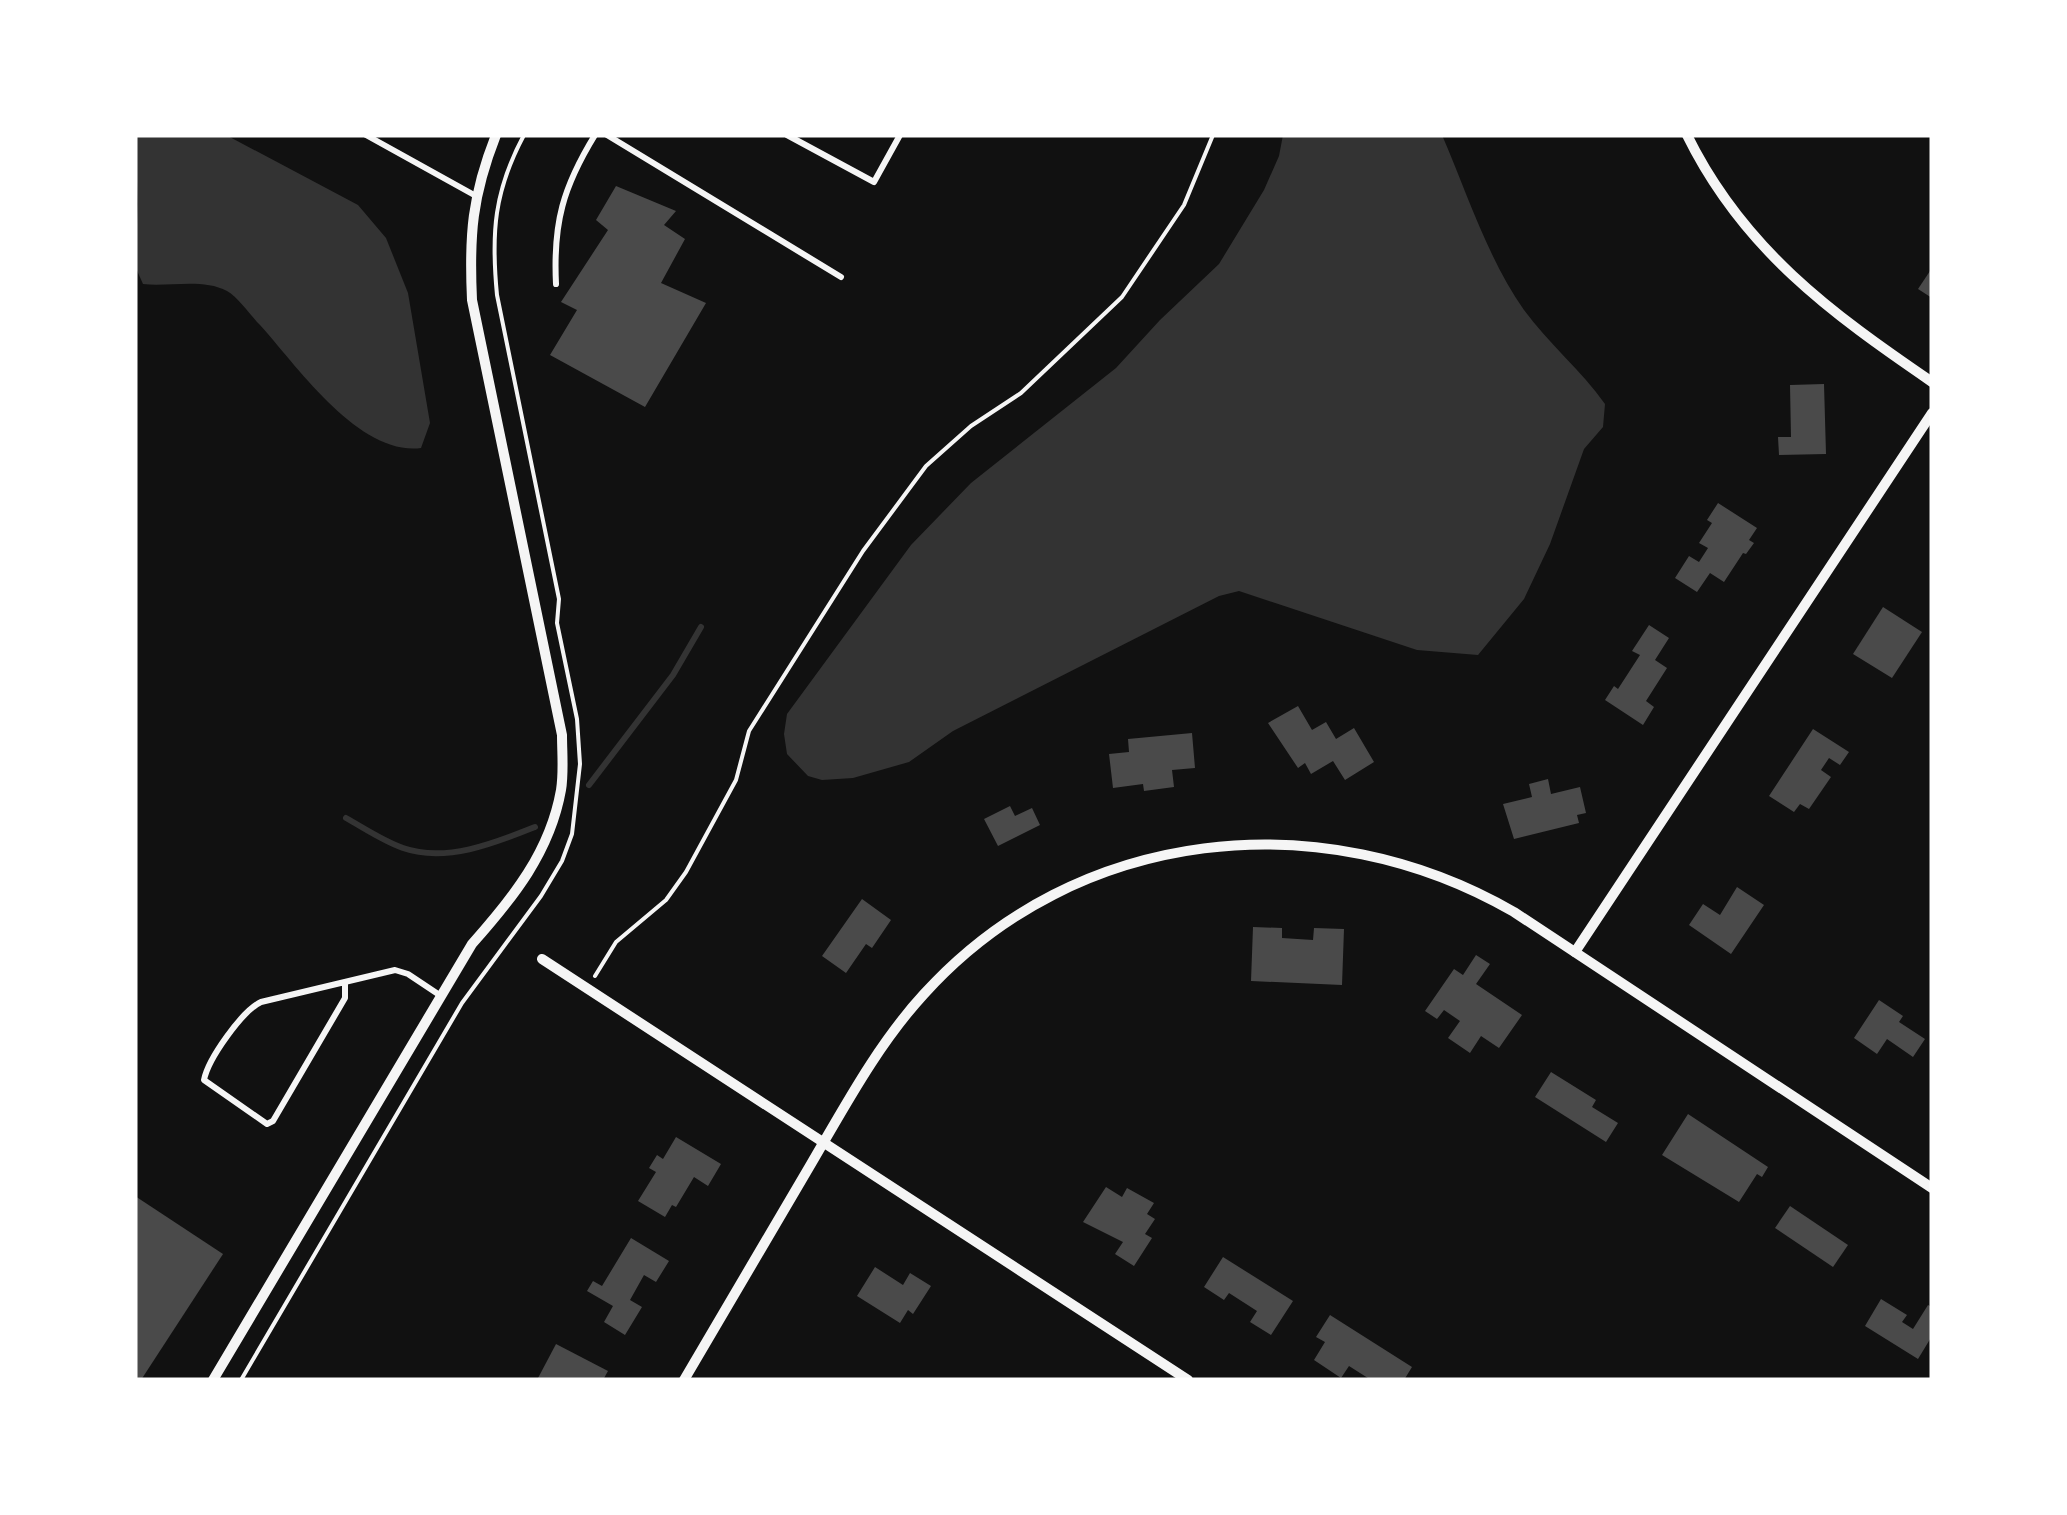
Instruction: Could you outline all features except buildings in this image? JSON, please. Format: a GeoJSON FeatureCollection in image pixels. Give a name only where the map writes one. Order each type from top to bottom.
{"type":"FeatureCollection","features":[{"type":"Feature","properties":{"kind":"street"},"geometry":{"type":"LineString","coordinates":[[213,1380],[472,944],[506,906],[542,853],[561,789],[562,735],[472,300],[469,239],[479,178],[496,135]]}},
{"type":"Feature","properties":{"kind":"street"},"geometry":{"type":"LineString","coordinates":[[1687,135],[1721,191],[1762,246],[1847,324],[1932,382]]}},
{"type":"Feature","properties":{"kind":"street"},"geometry":{"type":"LineString","coordinates":[[1575,952],[1932,412]]}},
{"type":"Feature","properties":{"kind":"street"},"geometry":{"type":"LineString","coordinates":[[684,1380],[883,1045],[926,992],[971,949],[1066,888],[1131,864],[1197,848],[1287,844],[1348,850],[1396,860],[1454,881],[1575,952],[1932,1188]]}},
{"type":"Feature","properties":{"kind":"street"},"geometry":{"type":"LineString","coordinates":[[542,959],[1188,1380]]}},
{"type":"Feature","properties":{"kind":"lane"},"geometry":{"type":"LineString","coordinates":[[366,135],[476,196]]}},
{"type":"Feature","properties":{"kind":"lane"},"geometry":{"type":"LineString","coordinates":[[556,284],[554,242],[560,204],[576,165],[595,135]]}},
{"type":"Feature","properties":{"kind":"lane"},"geometry":{"type":"LineString","coordinates":[[607,135],[841,277]]}},
{"type":"Feature","properties":{"kind":"lane"},"geometry":{"type":"LineString","coordinates":[[788,135],[874,182],[900,135]]}},
{"type":"Feature","properties":{"kind":"lane"},"geometry":{"type":"LineString","coordinates":[[345,983],[345,998],[273,1122],[267,1124],[204,1080],[207,1068],[244,1013],[254,1006],[395,970],[441,996]]}},
{"type":"Feature","properties":{"kind":"path"},"geometry":{"type":"LineString","coordinates":[[241,1380],[462,1003],[553,878],[572,834],[580,764],[577,719],[557,623],[559,599],[496,296],[493,253],[501,189],[524,135]]}},
{"type":"Feature","properties":{"kind":"path"},"geometry":{"type":"LineString","coordinates":[[588,989],[616,942],[666,900],[686,872],[736,780],[749,731],[863,551],[926,466],[971,426],[1021,393],[1122,297],[1184,205],[1212,135]]}},
{"type":"Feature","properties":{"kind":"shaded area"},"geometry":{"type":"Polygon","coordinates":[[[135,135],[226,135],[358,205],[386,238],[408,293],[430,423],[421,448],[398,447],[353,423],[331,405],[227,291],[197,284],[143,284],[135,266],[135,135]]]}},
{"type":"Feature","properties":{"kind":"shaded area"},"geometry":{"type":"Polygon","coordinates":[[[1283,135],[1442,135],[1489,248],[1511,290],[1533,322],[1605,404],[1603,427],[1584,449],[1550,544],[1524,599],[1478,655],[1417,650],[1239,591],[1219,596],[953,731],[909,762],[853,778],[822,780],[808,776],[787,754],[787,714],[911,545],[971,483],[1116,368],[1219,264],[1264,190],[1279,156],[1283,135]]]}},
{"type":"Feature","properties":{"kind":"waterway"},"geometry":{"type":"LineString","coordinates":[[589,785],[673,675],[701,627]]}},
{"type":"Feature","properties":{"kind":"waterway"},"geometry":{"type":"LineString","coordinates":[[346,818],[396,845],[436,853],[470,849],[535,827]]}}]}
